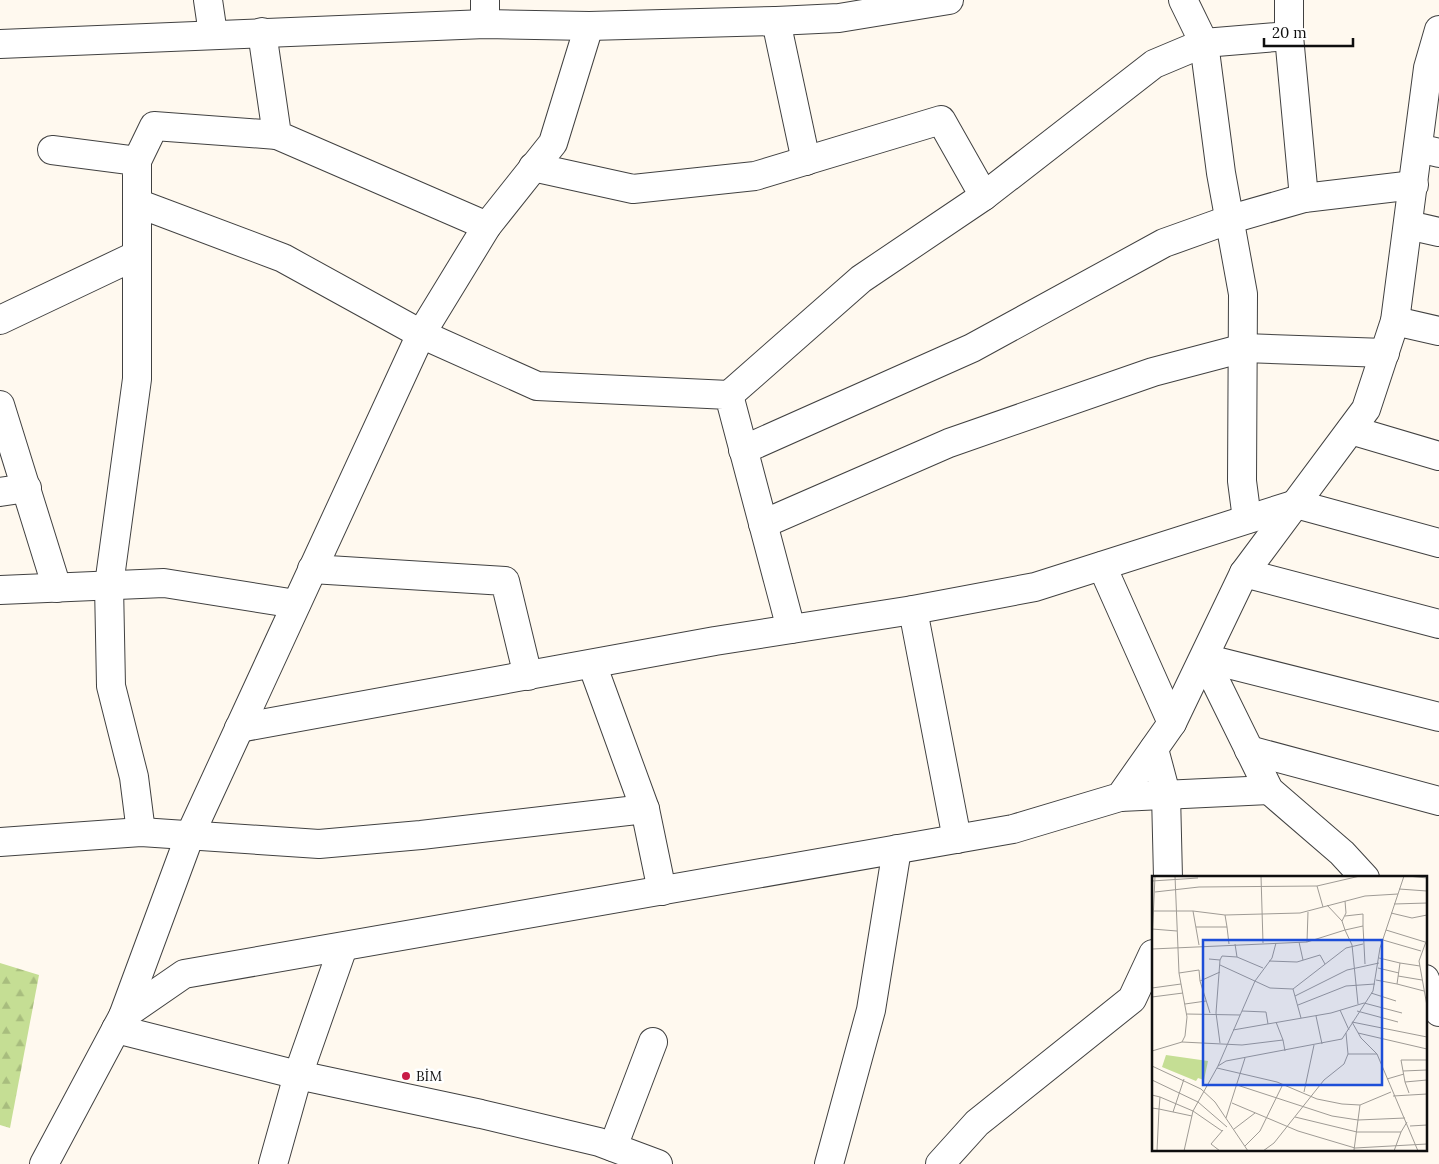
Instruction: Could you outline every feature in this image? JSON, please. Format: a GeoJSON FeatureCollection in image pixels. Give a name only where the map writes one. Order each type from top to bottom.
{"type":"FeatureCollection","features":[{"type":"Feature","properties":{"kind":"street"},"geometry":{"type":"LineString","coordinates":[[208,0],[213,34]]}},
{"type":"Feature","properties":{"kind":"street"},"geometry":{"type":"LineString","coordinates":[[0,44],[262,32],[485,12],[589,26],[776,21],[839,9],[949,0]]}},
{"type":"Feature","properties":{"kind":"street"},"geometry":{"type":"LineString","coordinates":[[1184,0],[1204,43],[1221,173],[1231,219],[1243,294],[1242,481],[1247,519]]}},
{"type":"Feature","properties":{"kind":"street"},"geometry":{"type":"LineString","coordinates":[[1289,0],[1290,36],[1304,198]]}},
{"type":"Feature","properties":{"kind":"street"},"geometry":{"type":"LineString","coordinates":[[776,21],[806,161]]}},
{"type":"Feature","properties":{"kind":"street"},"geometry":{"type":"LineString","coordinates":[[44,1164],[120,1022],[190,835],[421,334],[487,226],[553,143],[589,26]]}},
{"type":"Feature","properties":{"kind":"street"},"geometry":{"type":"LineString","coordinates":[[1120,797],[1172,723],[1244,573],[1366,409],[1395,321],[1414,184],[1429,150],[1428,68],[1439,30]]}},
{"type":"Feature","properties":{"kind":"street"},"geometry":{"type":"LineString","coordinates":[[262,32],[277,135]]}},
{"type":"Feature","properties":{"kind":"street"},"geometry":{"type":"LineString","coordinates":[[137,203],[283,258],[421,334],[537,386],[728,395],[861,279],[984,196],[1154,64],[1204,43],[1290,36]]}},
{"type":"Feature","properties":{"kind":"street"},"geometry":{"type":"LineString","coordinates":[[533,167],[632,189],[755,176],[942,120],[984,196]]}},
{"type":"Feature","properties":{"kind":"street"},"geometry":{"type":"LineString","coordinates":[[141,832],[134,777],[111,686],[109,585],[137,380],[137,161],[154,126],[277,135],[487,226]]}},
{"type":"Feature","properties":{"kind":"street"},"geometry":{"type":"LineString","coordinates":[[52,150],[137,161]]}},
{"type":"Feature","properties":{"kind":"street"},"geometry":{"type":"LineString","coordinates":[[743,450],[972,348],[1164,244],[1231,219],[1304,198],[1414,184]]}},
{"type":"Feature","properties":{"kind":"street"},"geometry":{"type":"LineString","coordinates":[[1408,225],[1439,232]]}},
{"type":"Feature","properties":{"kind":"street"},"geometry":{"type":"LineString","coordinates":[[0,320],[137,255]]}},
{"type":"Feature","properties":{"kind":"street"},"geometry":{"type":"LineString","coordinates":[[1395,321],[1439,331]]}},
{"type":"Feature","properties":{"kind":"street"},"geometry":{"type":"LineString","coordinates":[[763,524],[949,443],[1153,372],[1244,348],[1385,353]]}},
{"type":"Feature","properties":{"kind":"street"},"geometry":{"type":"LineString","coordinates":[[728,395],[791,629]]}},
{"type":"Feature","properties":{"kind":"street"},"geometry":{"type":"LineString","coordinates":[[0,406],[57,588]]}},
{"type":"Feature","properties":{"kind":"street"},"geometry":{"type":"LineString","coordinates":[[1351,430],[1439,456]]}},
{"type":"Feature","properties":{"kind":"street"},"geometry":{"type":"LineString","coordinates":[[0,492],[27,488]]}},
{"type":"Feature","properties":{"kind":"street"},"geometry":{"type":"LineString","coordinates":[[239,728],[1035,587],[1296,504],[1439,543]]}},
{"type":"Feature","properties":{"kind":"street"},"geometry":{"type":"LineString","coordinates":[[1102,566],[1172,723]]}},
{"type":"Feature","properties":{"kind":"street"},"geometry":{"type":"LineString","coordinates":[[312,570],[505,581],[528,676]]}},
{"type":"Feature","properties":{"kind":"street"},"geometry":{"type":"LineString","coordinates":[[1244,573],[1439,624]]}},
{"type":"Feature","properties":{"kind":"street"},"geometry":{"type":"LineString","coordinates":[[0,590],[164,583],[296,604]]}},
{"type":"Feature","properties":{"kind":"street"},"geometry":{"type":"LineString","coordinates":[[913,610],[957,839]]}},
{"type":"Feature","properties":{"kind":"street"},"geometry":{"type":"LineString","coordinates":[[1204,658],[1439,718]]}},
{"type":"Feature","properties":{"kind":"street"},"geometry":{"type":"LineString","coordinates":[[1204,658],[1269,790],[1342,853],[1363,876]]}},
{"type":"Feature","properties":{"kind":"street"},"geometry":{"type":"LineString","coordinates":[[592,664],[644,809],[662,891]]}},
{"type":"Feature","properties":{"kind":"street"},"geometry":{"type":"LineString","coordinates":[[1154,749],[1166,794],[1168,876]]}},
{"type":"Feature","properties":{"kind":"street"},"geometry":{"type":"LineString","coordinates":[[1249,750],[1439,801]]}},
{"type":"Feature","properties":{"kind":"street"},"geometry":{"type":"LineString","coordinates":[[120,1022],[184,974],[1014,829],[1120,797],[1269,790]]}},
{"type":"Feature","properties":{"kind":"street"},"geometry":{"type":"LineString","coordinates":[[0,842],[141,832],[319,844],[644,809]]}},
{"type":"Feature","properties":{"kind":"street"},"geometry":{"type":"LineString","coordinates":[[829,1164],[871,1010],[897,849]]}},
{"type":"Feature","properties":{"kind":"street"},"geometry":{"type":"LineString","coordinates":[[273,1164],[298,1075],[343,947]]}},
{"type":"Feature","properties":{"kind":"street"},"geometry":{"type":"LineString","coordinates":[[940,1164],[977,1123],[1132,999],[1152,956]]}},
{"type":"Feature","properties":{"kind":"street"},"geometry":{"type":"LineString","coordinates":[[1426,981],[1439,1012]]}},
{"type":"Feature","properties":{"kind":"street"},"geometry":{"type":"LineString","coordinates":[[120,1022],[298,1075],[481,1114],[613,1147],[646,1162]]}},
{"type":"Feature","properties":{"kind":"street"},"geometry":{"type":"LineString","coordinates":[[613,1147],[653,1042]]}},
{"type":"Feature","properties":{"kind":"green space"},"geometry":{"type":"Polygon","coordinates":[[[0,963],[39,975],[10,1128],[0,1125],[0,963]]]}},
{"type":"Feature","properties":{"kind":"place","name":"BİM"},"geometry":{"type":"Point","coordinates":[406,1076]}}]}
